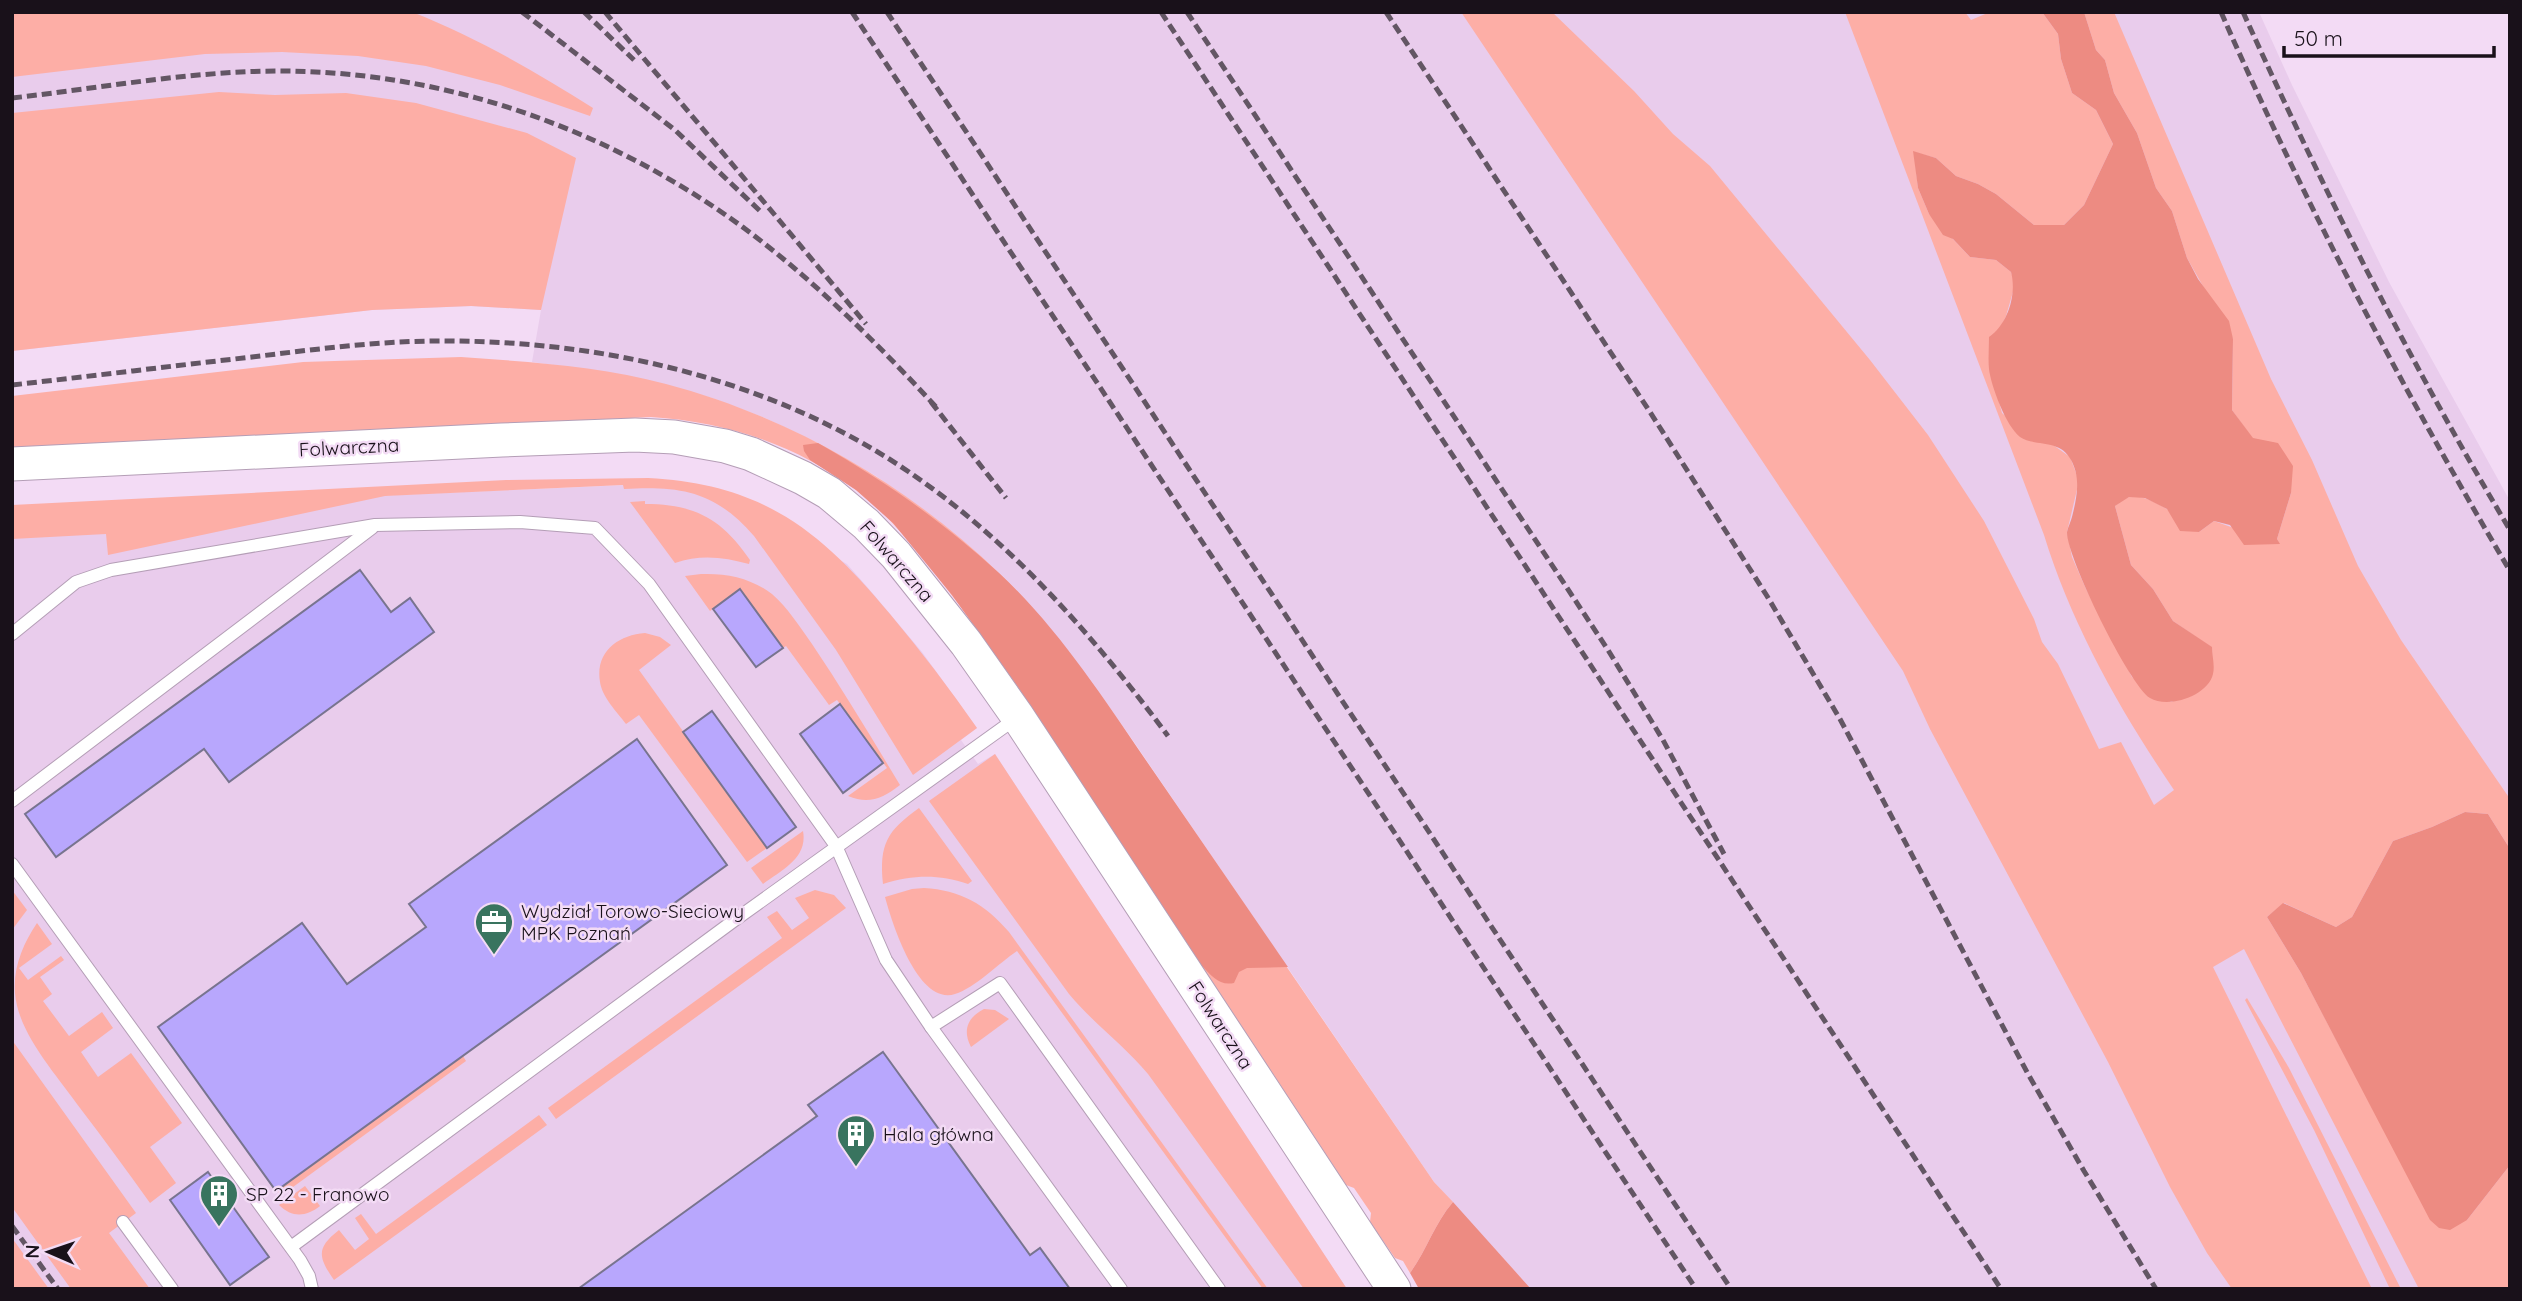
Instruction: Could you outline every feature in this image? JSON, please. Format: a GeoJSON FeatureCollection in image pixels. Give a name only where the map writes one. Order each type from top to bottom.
{"type":"FeatureCollection","features":[{"type":"Feature","properties":{"kind":"street","name":"Folwarczna"},"geometry":{"type":"LineString","coordinates":[[12,464],[635,435],[674,437],[724,446],[751,454],[803,478],[829,494],[866,524],[896,555],[966,643],[1018,716],[1394,1289]]}},
{"type":"Feature","properties":{"kind":"lane"},"geometry":{"type":"LineString","coordinates":[[12,634],[76,582],[111,570],[375,525],[520,522],[595,528],[649,584],[836,846],[886,960],[930,1027],[1121,1289]]}},
{"type":"Feature","properties":{"kind":"lane"},"geometry":{"type":"LineString","coordinates":[[12,801],[375,525]]}},
{"type":"Feature","properties":{"kind":"lane"},"geometry":{"type":"LineString","coordinates":[[291,1247],[836,846],[1018,716]]}},
{"type":"Feature","properties":{"kind":"lane"},"geometry":{"type":"LineString","coordinates":[[12,864],[291,1247],[309,1276],[312,1289]]}},
{"type":"Feature","properties":{"kind":"lane"},"geometry":{"type":"LineString","coordinates":[[930,1027],[1000,983],[1219,1289]]}},
{"type":"Feature","properties":{"kind":"lane"},"geometry":{"type":"LineString","coordinates":[[122,1222],[172,1289]]}},
{"type":"Feature","properties":{"kind":"shaded area"},"geometry":{"type":"Polygon","coordinates":[[[12,12],[2259,12],[2389,282],[2510,501],[2510,1289],[1531,1289],[1434,1182],[1134,742],[1049,628],[1000,575],[939,521],[876,476],[818,443],[765,418],[712,398],[624,375],[532,362],[541,310],[471,306],[372,310],[12,351],[12,12]]]}},
{"type":"Feature","properties":{"kind":"shaded area"},"geometry":{"type":"Polygon","coordinates":[[[12,12],[412,12],[459,32],[593,108],[590,116],[500,85],[426,66],[358,56],[282,52],[205,54],[12,77],[12,12]]]}},
{"type":"Feature","properties":{"kind":"shaded area"},"geometry":{"type":"Polygon","coordinates":[[[1461,12],[1552,12],[1634,91],[1673,134],[1710,166],[1870,360],[1928,435],[1984,521],[2034,619],[2042,642],[2058,664],[2099,749],[2121,742],[2154,805],[2174,790],[2117,699],[2083,635],[2055,569],[1845,12],[1965,12],[1971,20],[1990,12],[2042,12],[2058,34],[2061,59],[2072,93],[2096,110],[2113,144],[2084,205],[2064,225],[2034,225],[1996,194],[1956,176],[1936,158],[1914,152],[1918,188],[1929,214],[1970,257],[1996,260],[2011,272],[2015,285],[1999,331],[1996,391],[2002,413],[2033,441],[2049,442],[2070,457],[2079,481],[2067,532],[2072,557],[2132,677],[2171,702],[2206,686],[2211,672],[2212,648],[2173,621],[2153,589],[2131,565],[2115,506],[2127,498],[2147,499],[2166,508],[2199,532],[2214,521],[2279,544],[2277,539],[2291,493],[2232,410],[2233,339],[2187,258],[2172,211],[2156,188],[2137,133],[2114,93],[2105,60],[2096,50],[2084,12],[2114,12],[2271,379],[2312,460],[2358,566],[2401,640],[2510,799],[2510,849],[2488,814],[2465,812],[2393,841],[2352,917],[2336,927],[2284,903],[2267,917],[2301,973],[2386,1134],[2467,1220],[2510,1165],[2510,1289],[2419,1289],[2244,949],[2213,967],[2372,1289],[2232,1289],[2207,1253],[2170,1187],[2108,1062],[1930,729],[1903,671],[1461,12]]]}},
{"type":"Feature","properties":{"kind":"shaded area"},"geometry":{"type":"Polygon","coordinates":[[[2042,12],[2084,12],[2096,50],[2105,60],[2114,93],[2137,133],[2156,188],[2172,211],[2187,258],[2198,279],[2229,321],[2233,339],[2232,410],[2253,438],[2278,443],[2293,466],[2291,493],[2277,539],[2280,544],[2244,545],[2230,525],[2214,521],[2199,532],[2180,531],[2167,509],[2145,498],[2129,497],[2115,506],[2131,565],[2153,589],[2173,621],[2212,647],[2214,671],[2210,682],[2196,694],[2177,701],[2158,701],[2150,698],[2140,688],[2114,646],[2087,592],[2069,545],[2067,532],[2077,488],[2071,460],[2066,453],[2054,446],[2020,437],[2010,424],[1996,395],[1989,369],[1989,337],[2006,317],[2013,290],[2011,272],[1996,260],[1970,257],[1953,239],[1943,235],[1929,214],[1918,188],[1913,151],[1936,158],[1956,176],[1996,194],[2034,225],[2064,225],[2084,205],[2113,144],[2096,110],[2072,93],[2061,59],[2058,34],[2042,12]]]}},
{"type":"Feature","properties":{"kind":"shaded area"},"geometry":{"type":"Polygon","coordinates":[[[219,92],[275,95],[346,93],[416,103],[527,133],[576,158],[541,310],[471,306],[372,310],[12,351],[12,113],[219,92]]]}},
{"type":"Feature","properties":{"kind":"shaded area"},"geometry":{"type":"Polygon","coordinates":[[[461,357],[564,366],[641,378],[712,398],[758,415],[802,435],[887,483],[927,511],[1000,574],[1037,613],[1093,684],[1434,1182],[1453,1202],[1410,1273],[1403,1261],[1395,1258],[1370,1222],[1371,1213],[1354,1188],[1346,1185],[1044,725],[976,627],[890,521],[856,490],[833,474],[759,438],[706,424],[651,417],[12,447],[12,396],[303,362],[461,357]]]}},
{"type":"Feature","properties":{"kind":"shaded area"},"geometry":{"type":"Polygon","coordinates":[[[818,443],[890,487],[934,519],[999,573],[1040,615],[1094,684],[1288,967],[1247,968],[1239,972],[1234,983],[1229,984],[1216,979],[1202,966],[1018,687],[952,595],[893,523],[856,490],[810,460],[803,445],[818,443]]]}},
{"type":"Feature","properties":{"kind":"shaded area"},"geometry":{"type":"Polygon","coordinates":[[[648,478],[688,482],[756,501],[785,516],[812,535],[864,584],[890,614],[977,728],[913,775],[836,650],[754,536],[725,509],[696,494],[663,489],[624,489],[623,485],[385,496],[108,555],[106,534],[12,539],[12,505],[506,480],[648,478]]]}},
{"type":"Feature","properties":{"kind":"shaded area"},"geometry":{"type":"Polygon","coordinates":[[[672,483],[722,493],[847,564],[922,652],[977,728],[961,740],[978,764],[995,754],[1347,1289],[12,1289],[12,512],[672,483]]]}},
{"type":"Feature","properties":{"kind":"shaded area"},"geometry":{"type":"Polygon","coordinates":[[[645,501],[645,504],[693,511],[718,524],[740,546],[750,560],[749,564],[712,558],[694,558],[675,563],[630,502],[645,501]]]}},
{"type":"Feature","properties":{"kind":"shaded area"},"geometry":{"type":"Polygon","coordinates":[[[720,574],[747,580],[778,599],[823,661],[900,785],[876,799],[863,800],[848,796],[887,768],[837,700],[829,705],[740,589],[710,611],[685,576],[720,574]]]}},
{"type":"Feature","properties":{"kind":"shaded area"},"geometry":{"type":"Polygon","coordinates":[[[645,633],[660,637],[671,645],[639,670],[767,848],[747,862],[639,715],[626,724],[604,693],[599,671],[605,654],[618,641],[645,633]]]}},
{"type":"Feature","properties":{"kind":"shaded area"},"geometry":{"type":"Polygon","coordinates":[[[995,754],[1347,1289],[1304,1289],[1148,1074],[1069,994],[929,801],[995,754]]]}},
{"type":"Feature","properties":{"kind":"shaded area"},"geometry":{"type":"Polygon","coordinates":[[[919,808],[972,881],[968,884],[925,877],[883,884],[884,848],[899,824],[919,808]]]}},
{"type":"Feature","properties":{"kind":"shaded area"},"geometry":{"type":"Polygon","coordinates":[[[2465,812],[2488,814],[2510,849],[2510,1165],[2467,1220],[2450,1230],[2439,1228],[2430,1220],[2301,973],[2267,917],[2283,903],[2336,927],[2352,917],[2393,841],[2465,812]]]}},
{"type":"Feature","properties":{"kind":"shaded area"},"geometry":{"type":"Polygon","coordinates":[[[803,831],[802,849],[798,856],[763,884],[751,868],[803,831]]]}},
{"type":"Feature","properties":{"kind":"shaded area"},"geometry":{"type":"Polygon","coordinates":[[[924,888],[949,892],[971,900],[991,914],[1009,932],[1268,1289],[1263,1289],[1017,951],[963,991],[942,994],[929,988],[918,975],[900,942],[885,897],[924,888]]]}},
{"type":"Feature","properties":{"kind":"shaded area"},"geometry":{"type":"Polygon","coordinates":[[[12,890],[27,910],[12,930],[12,890]]]}},
{"type":"Feature","properties":{"kind":"shaded area"},"geometry":{"type":"Polygon","coordinates":[[[815,890],[834,895],[846,908],[556,1119],[548,1108],[782,938],[767,917],[777,911],[792,930],[809,918],[795,898],[815,890]]]}},
{"type":"Feature","properties":{"kind":"shaded area"},"geometry":{"type":"Polygon","coordinates":[[[37,923],[52,944],[19,968],[28,980],[61,956],[64,960],[40,977],[52,994],[43,1001],[69,1036],[102,1012],[113,1028],[81,1052],[98,1077],[131,1053],[182,1123],[150,1147],[176,1183],[150,1203],[50,1068],[23,1024],[15,993],[17,965],[27,939],[37,923]]]}},
{"type":"Feature","properties":{"kind":"shaded area"},"geometry":{"type":"Polygon","coordinates":[[[2247,998],[2289,1068],[2401,1289],[2390,1289],[2314,1130],[2245,1000],[2247,998]]]}},
{"type":"Feature","properties":{"kind":"shaded area"},"geometry":{"type":"Polygon","coordinates":[[[984,1009],[995,1010],[1009,1019],[971,1047],[967,1035],[968,1025],[974,1016],[984,1009]]]}},
{"type":"Feature","properties":{"kind":"shaded area"},"geometry":{"type":"Polygon","coordinates":[[[12,1040],[136,1213],[109,1233],[150,1289],[71,1289],[12,1207],[12,1040]]]}},
{"type":"Feature","properties":{"kind":"shaded area"},"geometry":{"type":"Polygon","coordinates":[[[463,1056],[466,1061],[282,1195],[276,1191],[463,1056]]]}},
{"type":"Feature","properties":{"kind":"shaded area"},"geometry":{"type":"Polygon","coordinates":[[[539,1115],[547,1125],[334,1280],[322,1259],[322,1253],[326,1242],[339,1230],[355,1250],[369,1239],[355,1218],[361,1214],[376,1234],[539,1115]]]}},
{"type":"Feature","properties":{"kind":"shaded area"},"geometry":{"type":"Polygon","coordinates":[[[305,1186],[320,1206],[310,1212],[294,1214],[279,1205],[305,1186]]]}},
{"type":"Feature","properties":{"kind":"shaded area"},"geometry":{"type":"Polygon","coordinates":[[[1453,1202],[1531,1289],[1419,1289],[1410,1273],[1453,1202]]]}},
{"type":"Feature","properties":{"kind":"shaded area"},"geometry":{"type":"Polygon","coordinates":[[[12,1238],[49,1289],[12,1289],[12,1238]]]}},
{"type":"Feature","properties":{"kind":"building"},"geometry":{"type":"Polygon","coordinates":[[[360,570],[391,612],[410,598],[434,632],[229,782],[204,749],[56,857],[25,814],[360,570]]]}},
{"type":"Feature","properties":{"kind":"building"},"geometry":{"type":"Polygon","coordinates":[[[740,589],[783,648],[756,667],[713,609],[740,589]]]}},
{"type":"Feature","properties":{"kind":"building"},"geometry":{"type":"Polygon","coordinates":[[[840,704],[883,763],[843,793],[800,734],[840,704]]]}},
{"type":"Feature","properties":{"kind":"building"},"geometry":{"type":"Polygon","coordinates":[[[712,711],[796,827],[767,848],[683,732],[712,711]]]}},
{"type":"Feature","properties":{"kind":"building","name":"Wydział Torowo-Sieciowy MPK Poznań"},"geometry":{"type":"Polygon","coordinates":[[[637,739],[727,865],[276,1191],[158,1027],[302,923],[347,984],[426,927],[409,904],[637,739]]]}},
{"type":"Feature","properties":{"kind":"building","name":"Hala główna"},"geometry":{"type":"Polygon","coordinates":[[[883,1052],[1030,1255],[1040,1248],[1070,1289],[578,1289],[817,1116],[808,1105],[883,1052]]]}},
{"type":"Feature","properties":{"kind":"building","name":"SP 22 - Franowo"},"geometry":{"type":"Polygon","coordinates":[[[208,1172],[269,1257],[230,1285],[170,1200],[208,1172]]]}},
{"type":"Feature","properties":{"kind":"railway"},"geometry":{"type":"LineString","coordinates":[[522,12],[675,130],[760,211]]}},
{"type":"Feature","properties":{"kind":"railway"},"geometry":{"type":"LineString","coordinates":[[584,12],[634,60]]}},
{"type":"Feature","properties":{"kind":"railway"},"geometry":{"type":"LineString","coordinates":[[605,12],[866,324]]}},
{"type":"Feature","properties":{"kind":"railway"},"geometry":{"type":"LineString","coordinates":[[852,12],[1696,1289]]}},
{"type":"Feature","properties":{"kind":"railway"},"geometry":{"type":"LineString","coordinates":[[887,12],[1731,1289]]}},
{"type":"Feature","properties":{"kind":"railway"},"geometry":{"type":"LineString","coordinates":[[1161,12],[2001,1289]]}},
{"type":"Feature","properties":{"kind":"railway"},"geometry":{"type":"LineString","coordinates":[[1187,12],[1608,650],[1663,740],[1724,854]]}},
{"type":"Feature","properties":{"kind":"railway"},"geometry":{"type":"LineString","coordinates":[[1386,12],[1650,412],[1767,596],[1840,719],[2028,1074],[2156,1289]]}},
{"type":"Feature","properties":{"kind":"railway"},"geometry":{"type":"LineString","coordinates":[[2221,12],[2253,84],[2357,296],[2510,571]]}},
{"type":"Feature","properties":{"kind":"railway"},"geometry":{"type":"LineString","coordinates":[[2243,12],[2369,275],[2437,404],[2510,530]]}},
{"type":"Feature","properties":{"kind":"railway"},"geometry":{"type":"LineString","coordinates":[[12,98],[180,77],[280,71],[342,74],[404,82],[465,95],[524,113],[582,135],[638,162],[692,193],[744,228],[845,314],[937,408]]}},
{"type":"Feature","properties":{"kind":"railway"},"geometry":{"type":"LineString","coordinates":[[12,385],[327,348],[428,341],[513,343],[573,349],[691,373],[749,391],[804,414],[858,441],[947,499],[1017,560],[1050,594],[1111,663],[1168,736]]}},
{"type":"Feature","properties":{"kind":"railway"},"geometry":{"type":"LineString","coordinates":[[931,402],[1006,498]]}},
{"type":"Feature","properties":{"kind":"railway"},"geometry":{"type":"LineString","coordinates":[[12,1226],[58,1289]]}},
{"type":"Feature","properties":{"kind":"place","name":"Wydział Torowo-Sieciowy MPK Poznań"},"geometry":{"type":"Point","coordinates":[494,956]}},
{"type":"Feature","properties":{"kind":"place","name":"Hala główna"},"geometry":{"type":"Point","coordinates":[856,1168]}},
{"type":"Feature","properties":{"kind":"place","name":"SP 22 - Franowo"},"geometry":{"type":"Point","coordinates":[219,1228]}}]}
